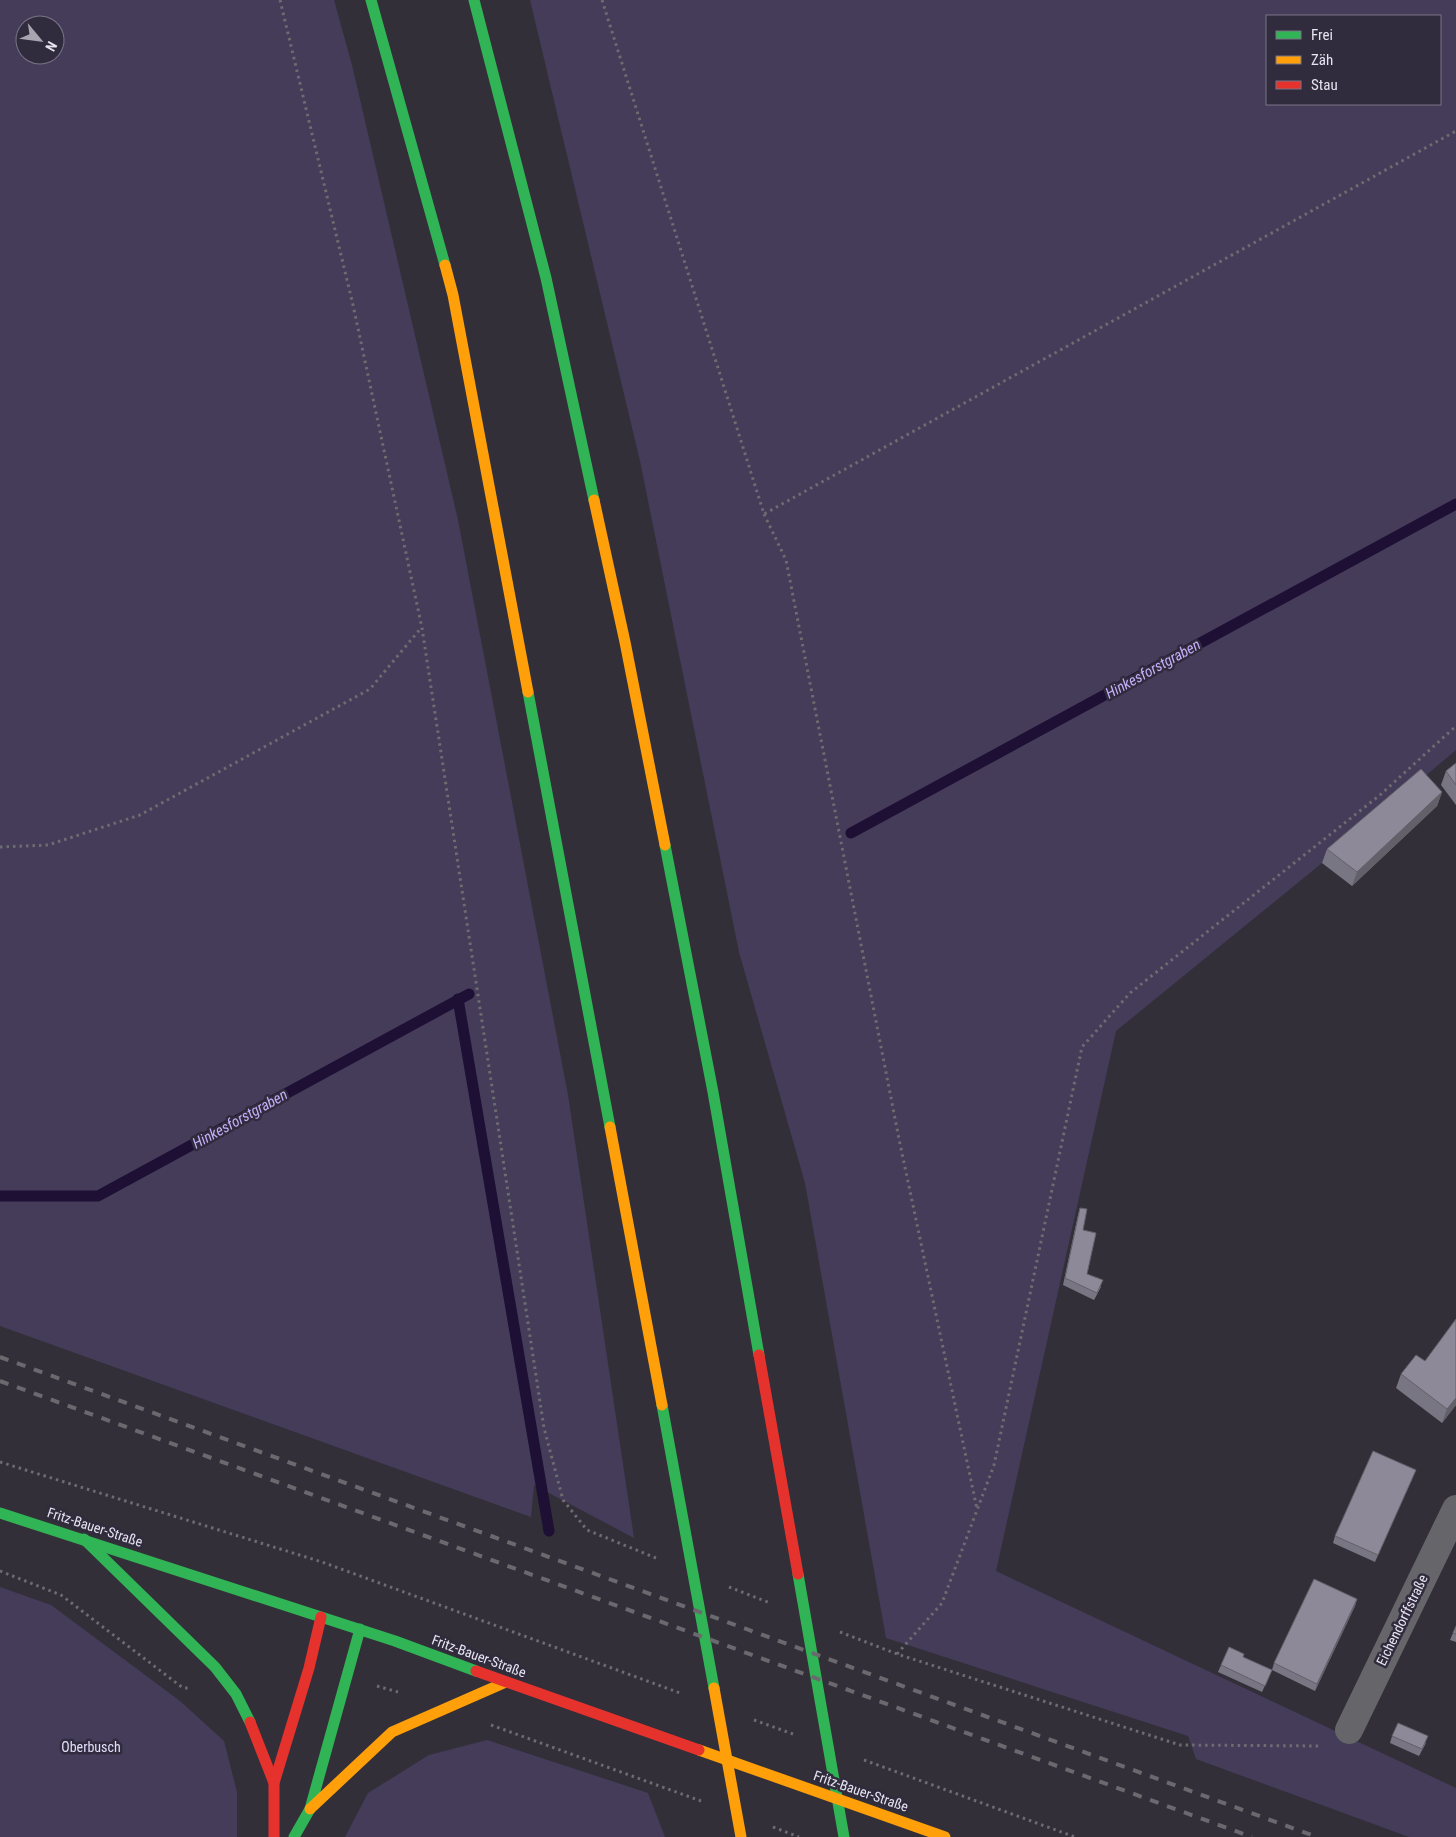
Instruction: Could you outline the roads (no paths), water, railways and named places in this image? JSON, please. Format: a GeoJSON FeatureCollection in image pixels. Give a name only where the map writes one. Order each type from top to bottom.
{"type":"FeatureCollection","features":[{"type":"Feature","properties":{"kind":"main road"},"geometry":{"type":"LineString","coordinates":[[371,0],[453,295],[677,1486],[741,1837]]}},
{"type":"Feature","properties":{"kind":"main road"},"geometry":{"type":"LineString","coordinates":[[474,0],[546,278],[625,642],[713,1092],[844,1837]]}},
{"type":"Feature","properties":{"kind":"main road","name":"Fritz-Bauer-Straße"},"geometry":{"type":"LineString","coordinates":[[0,1513],[395,1640],[506,1682],[944,1837]]}},
{"type":"Feature","properties":{"kind":"main road"},"geometry":{"type":"LineString","coordinates":[[84,1539],[215,1667],[236,1694],[253,1728],[274,1783]]}},
{"type":"Feature","properties":{"kind":"main road"},"geometry":{"type":"LineString","coordinates":[[274,1837],[274,1783],[309,1668],[321,1617]]}},
{"type":"Feature","properties":{"kind":"main road"},"geometry":{"type":"LineString","coordinates":[[294,1837],[310,1809],[360,1630]]}},
{"type":"Feature","properties":{"kind":"main road"},"geometry":{"type":"LineString","coordinates":[[310,1809],[392,1732],[506,1682]]}},
{"type":"Feature","properties":{"kind":"street","name":"Eichendorffstraße"},"geometry":{"type":"LineString","coordinates":[[1349,1730],[1456,1509]]}},
{"type":"Feature","properties":{"kind":"waterway","name":"Hinkesforstgraben"},"geometry":{"type":"LineString","coordinates":[[851,833],[1456,504]]}},
{"type":"Feature","properties":{"kind":"waterway","name":"Hinkesforstgraben"},"geometry":{"type":"LineString","coordinates":[[0,1196],[98,1196],[469,994]]}},
{"type":"Feature","properties":{"kind":"waterway"},"geometry":{"type":"LineString","coordinates":[[458,999],[549,1531]]}},
{"type":"Feature","properties":{"kind":"railway"},"geometry":{"type":"LineString","coordinates":[[0,1357],[1317,1837]]}},
{"type":"Feature","properties":{"kind":"railway"},"geometry":{"type":"LineString","coordinates":[[0,1381],[1252,1837]]}},
{"type":"Feature","properties":{"kind":"park label","name":"Oberbusch"},"geometry":{"type":"Point","coordinates":[91,1747]}}]}
